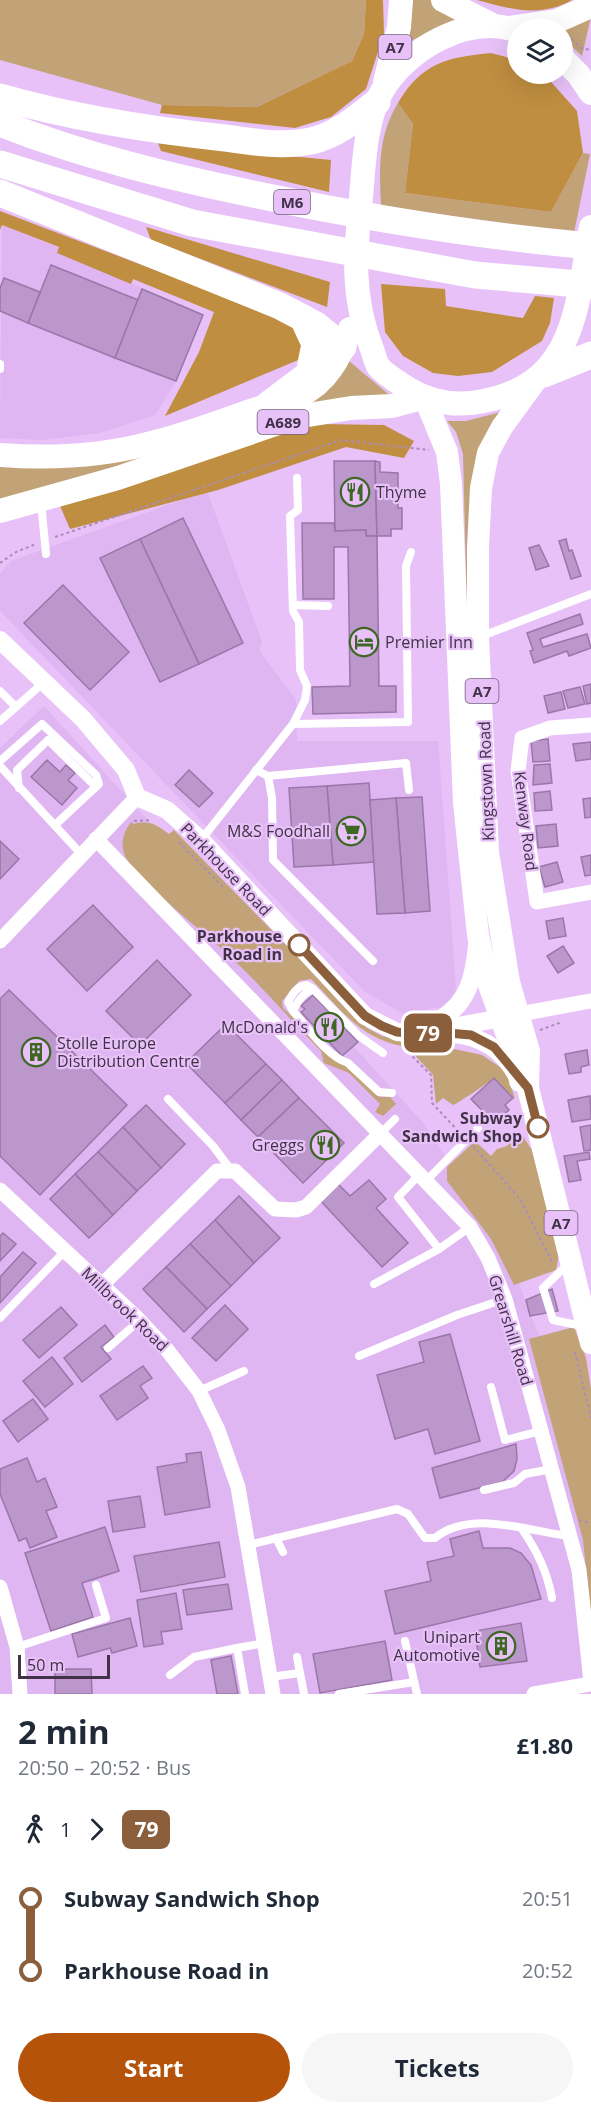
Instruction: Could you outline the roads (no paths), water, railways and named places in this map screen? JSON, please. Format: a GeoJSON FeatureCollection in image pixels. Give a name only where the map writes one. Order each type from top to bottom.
{"type":"FeatureCollection","features":[{"type":"Feature","properties":{"kind":"highway","name":"A7"},"geometry":{"type":"LineString","coordinates":[[380,97],[397,40],[401,0]]}},
{"type":"Feature","properties":{"kind":"highway"},"geometry":{"type":"LineString","coordinates":[[443,0],[507,28]]}},
{"type":"Feature","properties":{"kind":"highway"},"geometry":{"type":"LineString","coordinates":[[564,18],[591,6]]}},
{"type":"Feature","properties":{"kind":"highway"},"geometry":{"type":"LineString","coordinates":[[0,97],[129,125],[193,135],[285,143],[324,136],[349,124],[380,97],[398,71],[431,44],[462,32],[507,28]]}},
{"type":"Feature","properties":{"kind":"highway"},"geometry":{"type":"LineString","coordinates":[[573,69],[591,93]]}},
{"type":"Feature","properties":{"kind":"highway"},"geometry":{"type":"LineString","coordinates":[[378,367],[363,330],[357,307],[356,282],[361,190],[368,140],[380,97]]}},
{"type":"Feature","properties":{"kind":"highway","name":"M6"},"geometry":{"type":"LineString","coordinates":[[0,123],[31,135],[168,176],[335,211],[526,240],[591,246]]}},
{"type":"Feature","properties":{"kind":"highway","name":"M6"},"geometry":{"type":"LineString","coordinates":[[0,164],[192,223],[583,294]]}},
{"type":"Feature","properties":{"kind":"highway"},"geometry":{"type":"LineString","coordinates":[[0,193],[259,297],[303,318],[359,360],[378,367],[424,398],[453,404],[487,401],[591,355]]}},
{"type":"Feature","properties":{"kind":"highway"},"geometry":{"type":"LineString","coordinates":[[541,376],[563,348],[583,294],[591,227]]}},
{"type":"Feature","properties":{"kind":"highway","name":"A689"},"geometry":{"type":"LineString","coordinates":[[0,455],[64,457],[128,448],[156,442],[310,391],[328,373],[344,347],[357,307]]}},
{"type":"Feature","properties":{"kind":"highway"},"geometry":{"type":"LineString","coordinates":[[269,404],[309,374],[315,344],[303,318]]}},
{"type":"Feature","properties":{"kind":"highway","name":"A689"},"geometry":{"type":"LineString","coordinates":[[0,511],[118,478],[296,417],[351,408],[392,406],[424,398]]}},
{"type":"Feature","properties":{"kind":"main road","name":"Kingstown Road"},"geometry":{"type":"LineString","coordinates":[[541,376],[502,426],[488,453],[481,488],[478,637],[488,852],[509,982],[517,1063],[563,1269],[582,1331]]}},
{"type":"Feature","properties":{"kind":"main road","name":"Kingstown Road"},"geometry":{"type":"LineString","coordinates":[[424,398],[447,452],[454,547],[456,647],[464,802],[478,935],[489,985],[511,1016]]}},
{"type":"Feature","properties":{"kind":"street"},"geometry":{"type":"LineString","coordinates":[[0,640],[83,719],[126,770],[137,797],[0,941]]}},
{"type":"Feature","properties":{"kind":"street","name":"Kenway Road"},"geometry":{"type":"LineString","coordinates":[[591,725],[550,728],[522,738],[518,771],[537,902],[591,892]]}},
{"type":"Feature","properties":{"kind":"street","name":"Parkhouse Road"},"geometry":{"type":"LineString","coordinates":[[137,797],[167,810],[201,840],[365,1016],[397,1032],[436,1032],[511,1016]]}},
{"type":"Feature","properties":{"kind":"street","name":"Grearshill Road"},"geometry":{"type":"LineString","coordinates":[[96,839],[470,1227],[488,1258],[505,1299],[570,1536],[579,1570],[591,1683]]}},
{"type":"Feature","properties":{"kind":"street"},"geometry":{"type":"LineString","coordinates":[[397,1032],[425,1028],[449,1014],[462,1001],[471,982],[478,935]]}},
{"type":"Feature","properties":{"kind":"street"},"geometry":{"type":"LineString","coordinates":[[511,1016],[591,1001]]}},
{"type":"Feature","properties":{"kind":"street"},"geometry":{"type":"LineString","coordinates":[[436,1032],[471,1035],[494,1047],[511,1065],[523,1083]]}},
{"type":"Feature","properties":{"kind":"street"},"geometry":{"type":"LineString","coordinates":[[102,1285],[217,1171],[236,1171],[275,1209],[296,1210],[306,1207],[380,1134]]}},
{"type":"Feature","properties":{"kind":"street","name":"Millbrook Road"},"geometry":{"type":"LineString","coordinates":[[0,1190],[140,1320],[199,1391],[218,1430],[238,1487],[273,1694]]}},
{"type":"Feature","properties":{"kind":"street"},"geometry":{"type":"LineString","coordinates":[[0,1587],[17,1647],[20,1694]]}},
{"type":"Feature","properties":{"kind":"street"},"geometry":{"type":"LineString","coordinates":[[534,1694],[591,1683]]}},
{"type":"Feature","properties":{"kind":"street"},"geometry":{"type":"LineString","coordinates":[[554,1690],[591,1691]]}},
{"type":"Feature","properties":{"kind":"lane"},"geometry":{"type":"LineString","coordinates":[[0,364],[0,369]]}},
{"type":"Feature","properties":{"kind":"lane"},"geometry":{"type":"LineString","coordinates":[[201,840],[292,724],[305,700],[307,686],[300,670],[299,622],[292,605],[290,516],[298,510],[297,478]]}},
{"type":"Feature","properties":{"kind":"lane"},"geometry":{"type":"LineString","coordinates":[[40,499],[46,554]]}},
{"type":"Feature","properties":{"kind":"lane"},"geometry":{"type":"LineString","coordinates":[[292,724],[408,722],[406,566],[411,552]]}},
{"type":"Feature","properties":{"kind":"lane"},"geometry":{"type":"LineString","coordinates":[[456,647],[591,594]]}},
{"type":"Feature","properties":{"kind":"lane"},"geometry":{"type":"LineString","coordinates":[[292,605],[328,606]]}},
{"type":"Feature","properties":{"kind":"lane"},"geometry":{"type":"LineString","coordinates":[[0,721],[43,683]]}},
{"type":"Feature","properties":{"kind":"lane"},"geometry":{"type":"LineString","coordinates":[[0,691],[16,707]]}},
{"type":"Feature","properties":{"kind":"lane"},"geometry":{"type":"LineString","coordinates":[[0,761],[42,724],[96,775],[99,784],[55,825]]}},
{"type":"Feature","properties":{"kind":"lane"},"geometry":{"type":"LineString","coordinates":[[19,788],[17,770],[48,740],[96,787]]}},
{"type":"Feature","properties":{"kind":"lane"},"geometry":{"type":"LineString","coordinates":[[256,770],[268,776],[406,763],[409,790]]}},
{"type":"Feature","properties":{"kind":"lane"},"geometry":{"type":"LineString","coordinates":[[0,766],[82,855]]}},
{"type":"Feature","properties":{"kind":"lane"},"geometry":{"type":"LineString","coordinates":[[268,776],[272,798],[273,860],[373,961]]}},
{"type":"Feature","properties":{"kind":"lane"},"geometry":{"type":"LineString","coordinates":[[383,1053],[359,1036],[313,989],[306,992],[293,1011],[342,1061],[348,1063],[379,1092],[392,1093]]}},
{"type":"Feature","properties":{"kind":"lane"},"geometry":{"type":"LineString","coordinates":[[168,1099],[213,1146],[231,1170]]}},
{"type":"Feature","properties":{"kind":"lane"},"geometry":{"type":"LineString","coordinates":[[380,1134],[395,1119]]}},
{"type":"Feature","properties":{"kind":"lane"},"geometry":{"type":"LineString","coordinates":[[439,1249],[398,1197],[478,1128]]}},
{"type":"Feature","properties":{"kind":"lane"},"geometry":{"type":"LineString","coordinates":[[374,1284],[439,1249],[470,1227]]}},
{"type":"Feature","properties":{"kind":"lane"},"geometry":{"type":"LineString","coordinates":[[0,1318],[65,1251]]}},
{"type":"Feature","properties":{"kind":"lane"},"geometry":{"type":"LineString","coordinates":[[563,1269],[543,1288],[553,1320],[582,1331]]}},
{"type":"Feature","properties":{"kind":"lane"},"geometry":{"type":"LineString","coordinates":[[359,1356],[457,1315],[505,1299]]}},
{"type":"Feature","properties":{"kind":"lane"},"geometry":{"type":"LineString","coordinates":[[108,1348],[140,1320]]}},
{"type":"Feature","properties":{"kind":"lane"},"geometry":{"type":"LineString","coordinates":[[199,1391],[244,1371]]}},
{"type":"Feature","properties":{"kind":"lane"},"geometry":{"type":"LineString","coordinates":[[491,1388],[505,1440],[541,1431]]}},
{"type":"Feature","properties":{"kind":"lane"},"geometry":{"type":"LineString","coordinates":[[484,1490],[514,1483],[525,1474],[552,1469]]}},
{"type":"Feature","properties":{"kind":"lane"},"geometry":{"type":"LineString","coordinates":[[248,1545],[398,1509],[408,1514],[425,1538],[435,1538],[443,1532],[476,1524],[499,1524],[570,1536]]}},
{"type":"Feature","properties":{"kind":"lane"},"geometry":{"type":"LineString","coordinates":[[522,1529],[538,1554],[548,1576],[552,1598]]}},
{"type":"Feature","properties":{"kind":"lane"},"geometry":{"type":"LineString","coordinates":[[276,1538],[283,1552]]}},
{"type":"Feature","properties":{"kind":"lane"},"geometry":{"type":"LineString","coordinates":[[17,1647],[106,1618],[96,1585]]}},
{"type":"Feature","properties":{"kind":"lane"},"geometry":{"type":"LineString","coordinates":[[405,1641],[417,1694]]}},
{"type":"Feature","properties":{"kind":"lane"},"geometry":{"type":"LineString","coordinates":[[170,1675],[194,1657],[265,1643]]}},
{"type":"Feature","properties":{"kind":"lane"},"geometry":{"type":"LineString","coordinates":[[237,1648],[246,1694]]}},
{"type":"Feature","properties":{"kind":"lane"},"geometry":{"type":"LineString","coordinates":[[297,1658],[304,1694]]}},
{"type":"Feature","properties":{"kind":"lane"},"geometry":{"type":"LineString","coordinates":[[270,1677],[300,1673]]}},
{"type":"Feature","properties":{"kind":"lane"},"geometry":{"type":"LineString","coordinates":[[339,1694],[414,1682]]}},
{"type":"Feature","properties":{"kind":"place","name":"Thyme"},"geometry":{"type":"Point","coordinates":[355,492]}},
{"type":"Feature","properties":{"kind":"place","name":"Premier Inn"},"geometry":{"type":"Point","coordinates":[364,642]}},
{"type":"Feature","properties":{"kind":"place","name":"M&S Foodhall"},"geometry":{"type":"Point","coordinates":[351,831]}},
{"type":"Feature","properties":{"kind":"place","name":"Parkhouse Road in"},"geometry":{"type":"Point","coordinates":[299,945]}},
{"type":"Feature","properties":{"kind":"place","name":"McDonald's"},"geometry":{"type":"Point","coordinates":[329,1027]}},
{"type":"Feature","properties":{"kind":"place","name":"Stolle Europe Distribution Centre"},"geometry":{"type":"Point","coordinates":[36,1052]}},
{"type":"Feature","properties":{"kind":"place","name":"Subway Sandwich Shop"},"geometry":{"type":"Point","coordinates":[538,1127]}},
{"type":"Feature","properties":{"kind":"place","name":"Greggs"},"geometry":{"type":"Point","coordinates":[325,1145]}},
{"type":"Feature","properties":{"kind":"place","name":"Unipart Automotive"},"geometry":{"type":"Point","coordinates":[501,1646]}}]}
